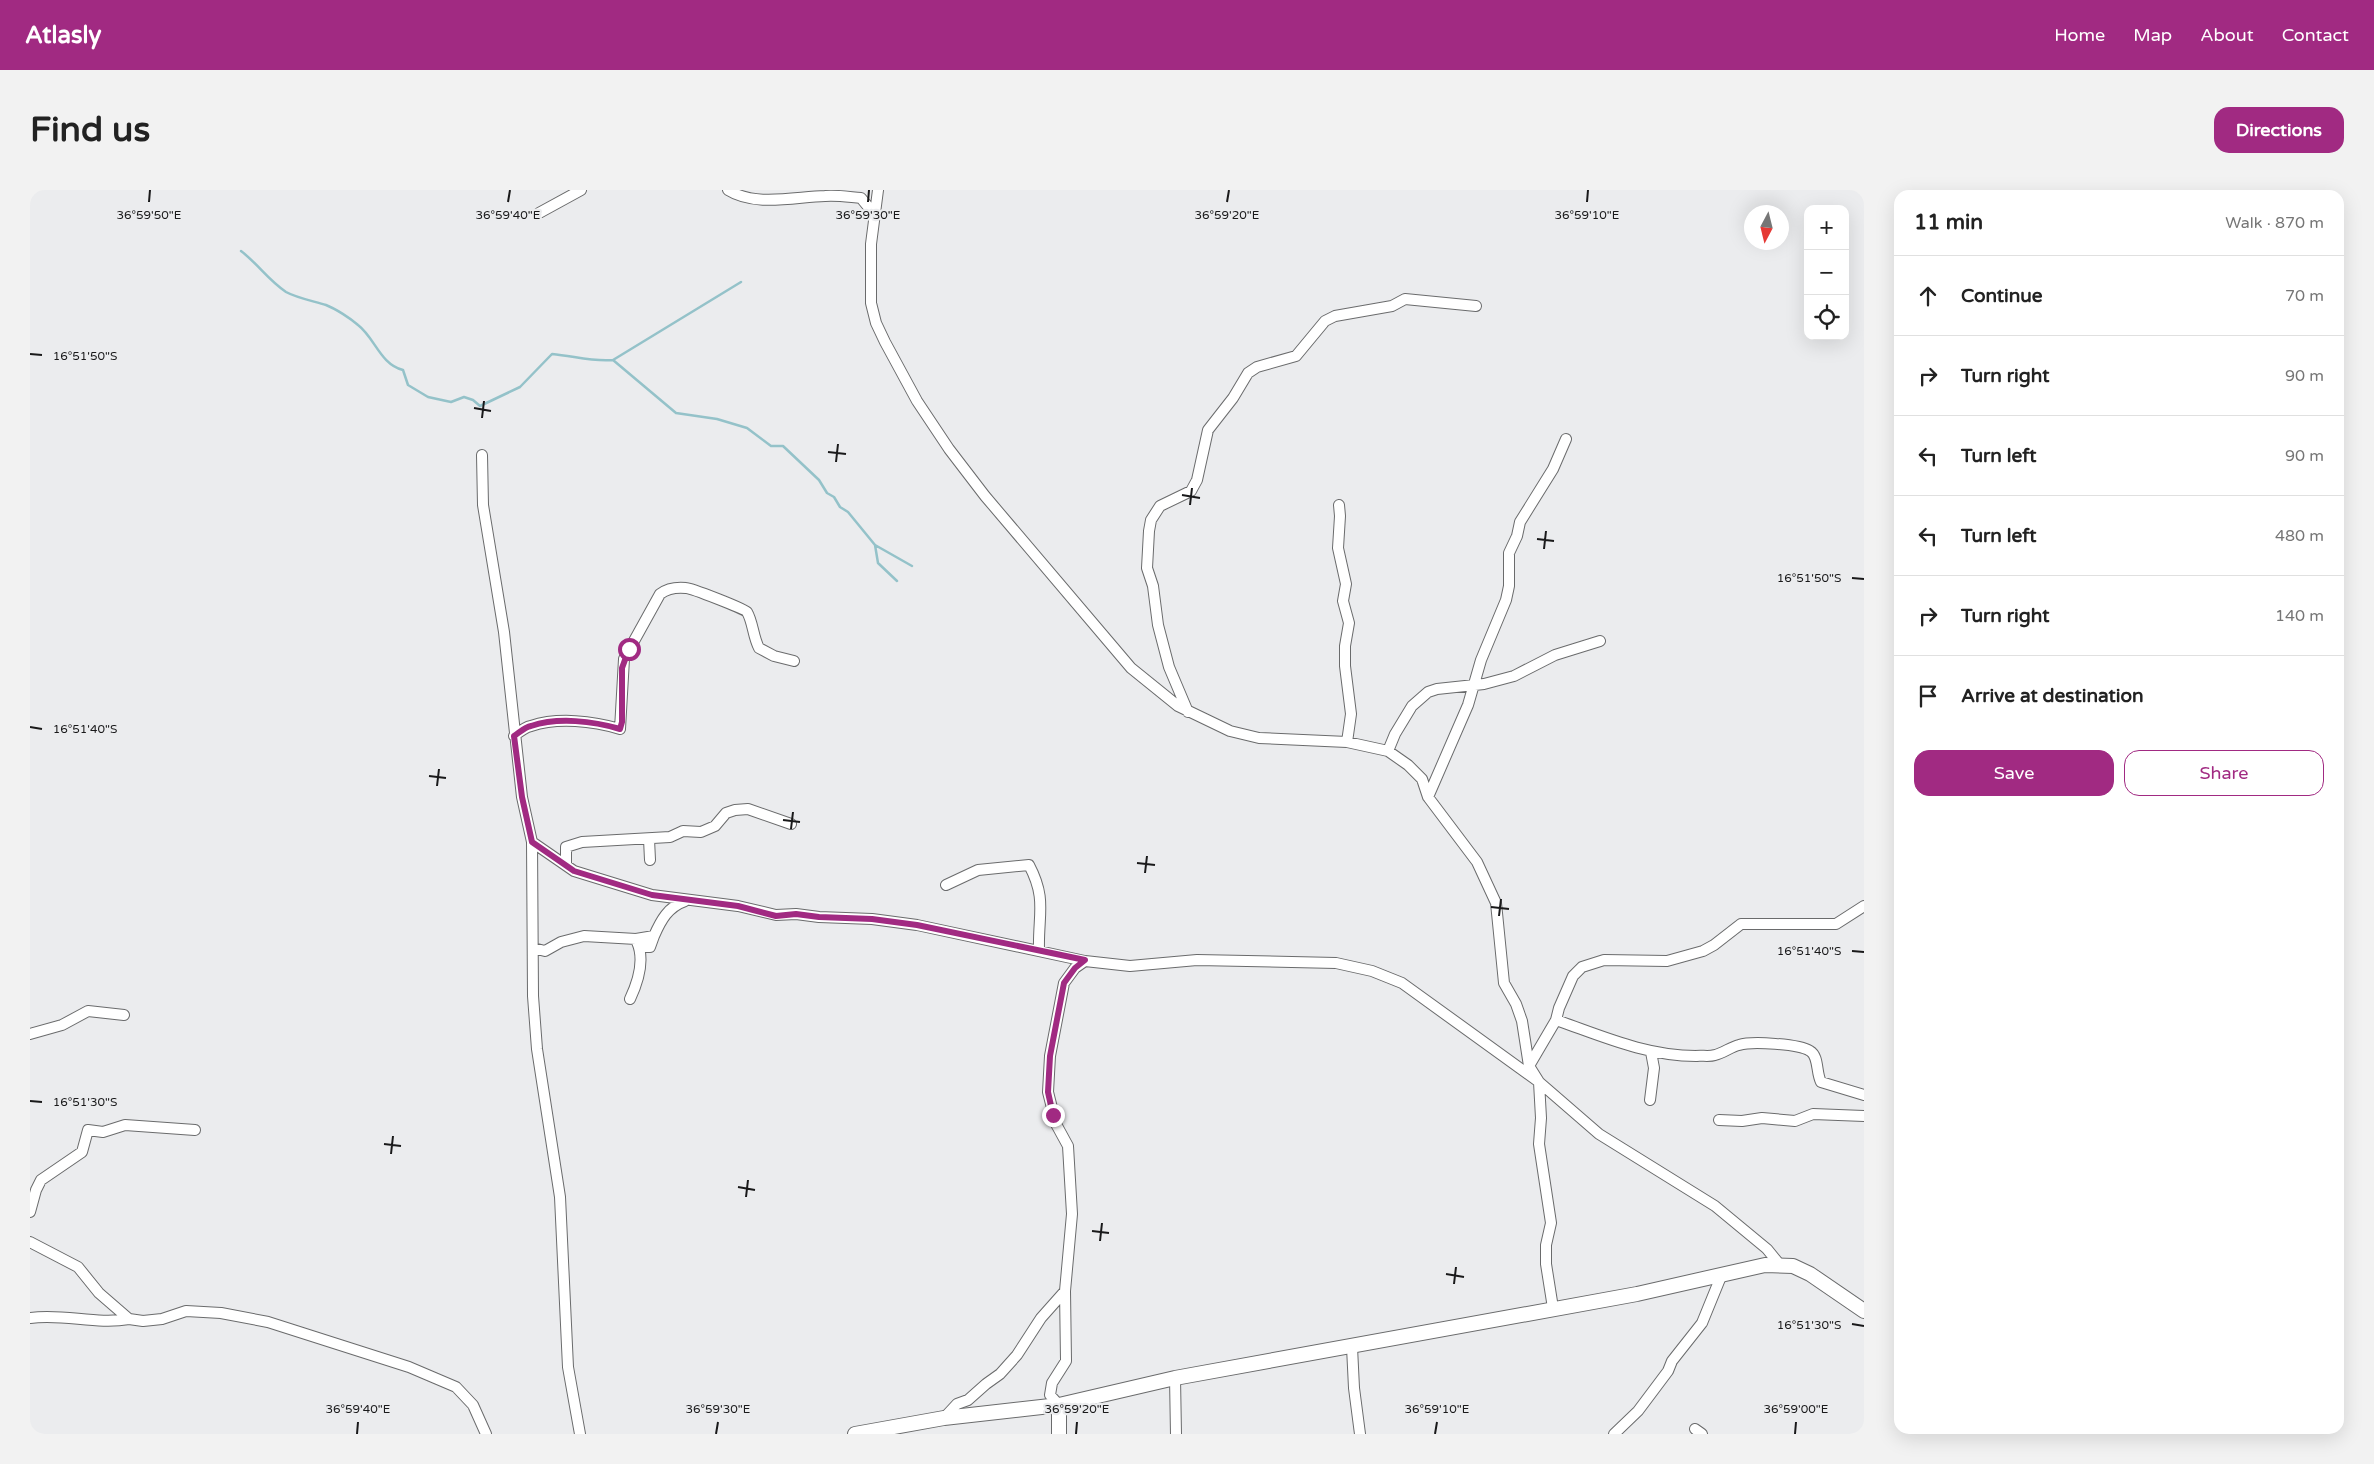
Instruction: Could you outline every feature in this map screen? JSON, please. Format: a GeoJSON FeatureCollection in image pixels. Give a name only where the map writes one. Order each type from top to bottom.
{"type":"FeatureCollection","features":[{"type":"Feature","properties":{"kind":"street"},"geometry":{"type":"LineString","coordinates":[[539,213],[581,190]]}},
{"type":"Feature","properties":{"kind":"street"},"geometry":{"type":"LineString","coordinates":[[728,190],[737,196],[752,199],[828,196],[861,198],[874,214]]}},
{"type":"Feature","properties":{"kind":"street"},"geometry":{"type":"LineString","coordinates":[[878,190],[871,244],[871,303],[876,323],[918,401],[949,449],[985,496],[1131,668],[1178,706],[1230,731],[1259,738],[1348,742],[1388,751],[1408,764],[1422,779],[1428,797],[1477,862],[1496,903],[1504,983],[1516,1004],[1522,1021],[1529,1066],[1539,1082],[1541,1118],[1538,1144],[1551,1223],[1546,1245],[1546,1264],[1553,1308]]}},
{"type":"Feature","properties":{"kind":"street"},"geometry":{"type":"LineString","coordinates":[[1188,712],[1169,667],[1158,624],[1153,586],[1147,568],[1149,531],[1151,520],[1160,506],[1191,491],[1197,480],[1208,430],[1233,398],[1248,373],[1257,367],[1296,356],[1325,321],[1335,316],[1392,306],[1405,299],[1476,306]]}},
{"type":"Feature","properties":{"kind":"street"},"geometry":{"type":"LineString","coordinates":[[1428,797],[1468,705],[1481,660],[1506,600],[1509,586],[1509,553],[1517,536],[1520,522],[1553,468],[1566,439]]}},
{"type":"Feature","properties":{"kind":"street"},"geometry":{"type":"LineString","coordinates":[[482,455],[483,505],[504,632],[522,797],[532,842],[532,996],[537,1048],[560,1197],[568,1367],[580,1434]]}},
{"type":"Feature","properties":{"kind":"street"},"geometry":{"type":"LineString","coordinates":[[1339,505],[1338,548],[1340,563],[1345,576],[1346,584],[1343,601],[1348,623],[1345,666],[1351,714],[1348,742]]}},
{"type":"Feature","properties":{"kind":"street"},"geometry":{"type":"LineString","coordinates":[[514,736],[530,726],[554,722],[594,722],[620,729],[624,660],[660,594],[667,589],[688,588],[718,600],[743,607],[747,612],[759,648],[774,656],[794,660]]}},
{"type":"Feature","properties":{"kind":"street"},"geometry":{"type":"LineString","coordinates":[[1388,751],[1395,734],[1420,697],[1437,689],[1473,686],[1514,676],[1555,655],[1600,641]]}},
{"type":"Feature","properties":{"kind":"street"},"geometry":{"type":"LineString","coordinates":[[548,854],[566,847],[590,842],[670,837],[683,831],[707,830],[715,826],[726,813],[735,810],[748,809],[791,824]]}},
{"type":"Feature","properties":{"kind":"street"},"geometry":{"type":"LineString","coordinates":[[648,839],[650,860]]}},
{"type":"Feature","properties":{"kind":"street"},"geometry":{"type":"LineString","coordinates":[[532,842],[574,871],[652,895],[738,906],[776,916],[796,914],[872,919],[917,925],[1085,960],[1130,966],[1197,960],[1336,963],[1372,971],[1402,983],[1539,1082],[1599,1134],[1715,1206],[1767,1249],[1780,1265]]}},
{"type":"Feature","properties":{"kind":"street"},"geometry":{"type":"LineString","coordinates":[[566,847],[566,864]]}},
{"type":"Feature","properties":{"kind":"street"},"geometry":{"type":"LineString","coordinates":[[946,884],[978,870],[1029,864],[1037,881],[1042,903],[1039,950]]}},
{"type":"Feature","properties":{"kind":"street"},"geometry":{"type":"LineString","coordinates":[[533,953],[545,951],[561,942],[584,936],[638,943],[650,948],[660,923],[670,909],[690,899]]}},
{"type":"Feature","properties":{"kind":"street"},"geometry":{"type":"LineString","coordinates":[[1529,1066],[1556,1020],[1559,1008],[1573,976],[1582,967],[1594,962],[1614,959],[1667,960],[1703,951],[1741,924],[1836,924],[1864,906]]}},
{"type":"Feature","properties":{"kind":"street"},"geometry":{"type":"LineString","coordinates":[[630,999],[639,980],[638,943]]}},
{"type":"Feature","properties":{"kind":"street"},"geometry":{"type":"LineString","coordinates":[[1059,1434],[1059,1406],[1050,1395],[1052,1383],[1066,1361],[1065,1291],[1072,1214],[1068,1150],[1056,1124],[1048,1092],[1050,1056],[1064,983],[1075,968],[1085,960]]}},
{"type":"Feature","properties":{"kind":"street"},"geometry":{"type":"LineString","coordinates":[[30,1034],[62,1025],[88,1011],[124,1015]]}},
{"type":"Feature","properties":{"kind":"street"},"geometry":{"type":"LineString","coordinates":[[1556,1020],[1624,1045],[1664,1055],[1714,1055],[1740,1044],[1797,1047],[1811,1051],[1816,1058],[1817,1075],[1821,1082],[1864,1095]]}},
{"type":"Feature","properties":{"kind":"street"},"geometry":{"type":"LineString","coordinates":[[1650,1100],[1654,1068],[1651,1052]]}},
{"type":"Feature","properties":{"kind":"street"},"geometry":{"type":"LineString","coordinates":[[1719,1120],[1742,1121],[1762,1118],[1795,1121],[1813,1114],[1864,1116]]}},
{"type":"Feature","properties":{"kind":"street"},"geometry":{"type":"LineString","coordinates":[[30,1212],[41,1180],[82,1152],[88,1130],[103,1132],[125,1125],[195,1130]]}},
{"type":"Feature","properties":{"kind":"street"},"geometry":{"type":"LineString","coordinates":[[31,1241],[78,1267],[99,1293],[129,1319]]}},
{"type":"Feature","properties":{"kind":"street"},"geometry":{"type":"LineString","coordinates":[[855,1434],[944,1418],[1059,1406],[1175,1378],[1638,1294],[1765,1265],[1793,1266],[1810,1274],[1864,1311]]}},
{"type":"Feature","properties":{"kind":"street"},"geometry":{"type":"LineString","coordinates":[[1614,1434],[1638,1412],[1668,1371],[1672,1361],[1702,1323],[1722,1274]]}},
{"type":"Feature","properties":{"kind":"street"},"geometry":{"type":"LineString","coordinates":[[944,1418],[957,1404],[968,1400],[1000,1374],[1017,1356],[1041,1318],[1065,1291]]}},
{"type":"Feature","properties":{"kind":"street"},"geometry":{"type":"LineString","coordinates":[[30,1318],[75,1317],[110,1322],[129,1319],[143,1321],[162,1319],[186,1311],[221,1313],[268,1322],[409,1366],[456,1387],[473,1405],[486,1434]]}},
{"type":"Feature","properties":{"kind":"street"},"geometry":{"type":"LineString","coordinates":[[1352,1347],[1354,1388],[1360,1434]]}},
{"type":"Feature","properties":{"kind":"street"},"geometry":{"type":"LineString","coordinates":[[1175,1378],[1176,1434]]}},
{"type":"Feature","properties":{"kind":"waterway"},"geometry":{"type":"LineString","coordinates":[[241,251],[286,292],[326,305],[355,322],[364,330],[383,357],[395,367],[403,370],[408,385],[428,397],[451,402],[464,397],[473,400],[480,406],[520,387],[552,354],[590,360],[613,360],[741,282]]}},
{"type":"Feature","properties":{"kind":"waterway"},"geometry":{"type":"LineString","coordinates":[[613,360],[676,413],[717,419],[747,428],[771,446],[783,446],[819,480],[827,493],[834,497],[840,507],[848,512],[875,545],[912,566]]}},
{"type":"Feature","properties":{"kind":"waterway"},"geometry":{"type":"LineString","coordinates":[[875,545],[878,563],[897,581]]}},
{"type":"Feature","properties":{"kind":"route"},"geometry":{"type":"LineString","coordinates":[[629,649],[622,668],[622,722],[620,729],[594,722],[554,722],[530,726],[514,736],[522,797],[532,842],[574,871],[652,895],[671,899],[690,899],[738,906],[776,916],[796,914],[872,919],[917,925],[949,930],[1085,960],[1075,968],[1064,983],[1050,1056],[1048,1092],[1053,1115]]}}]}
